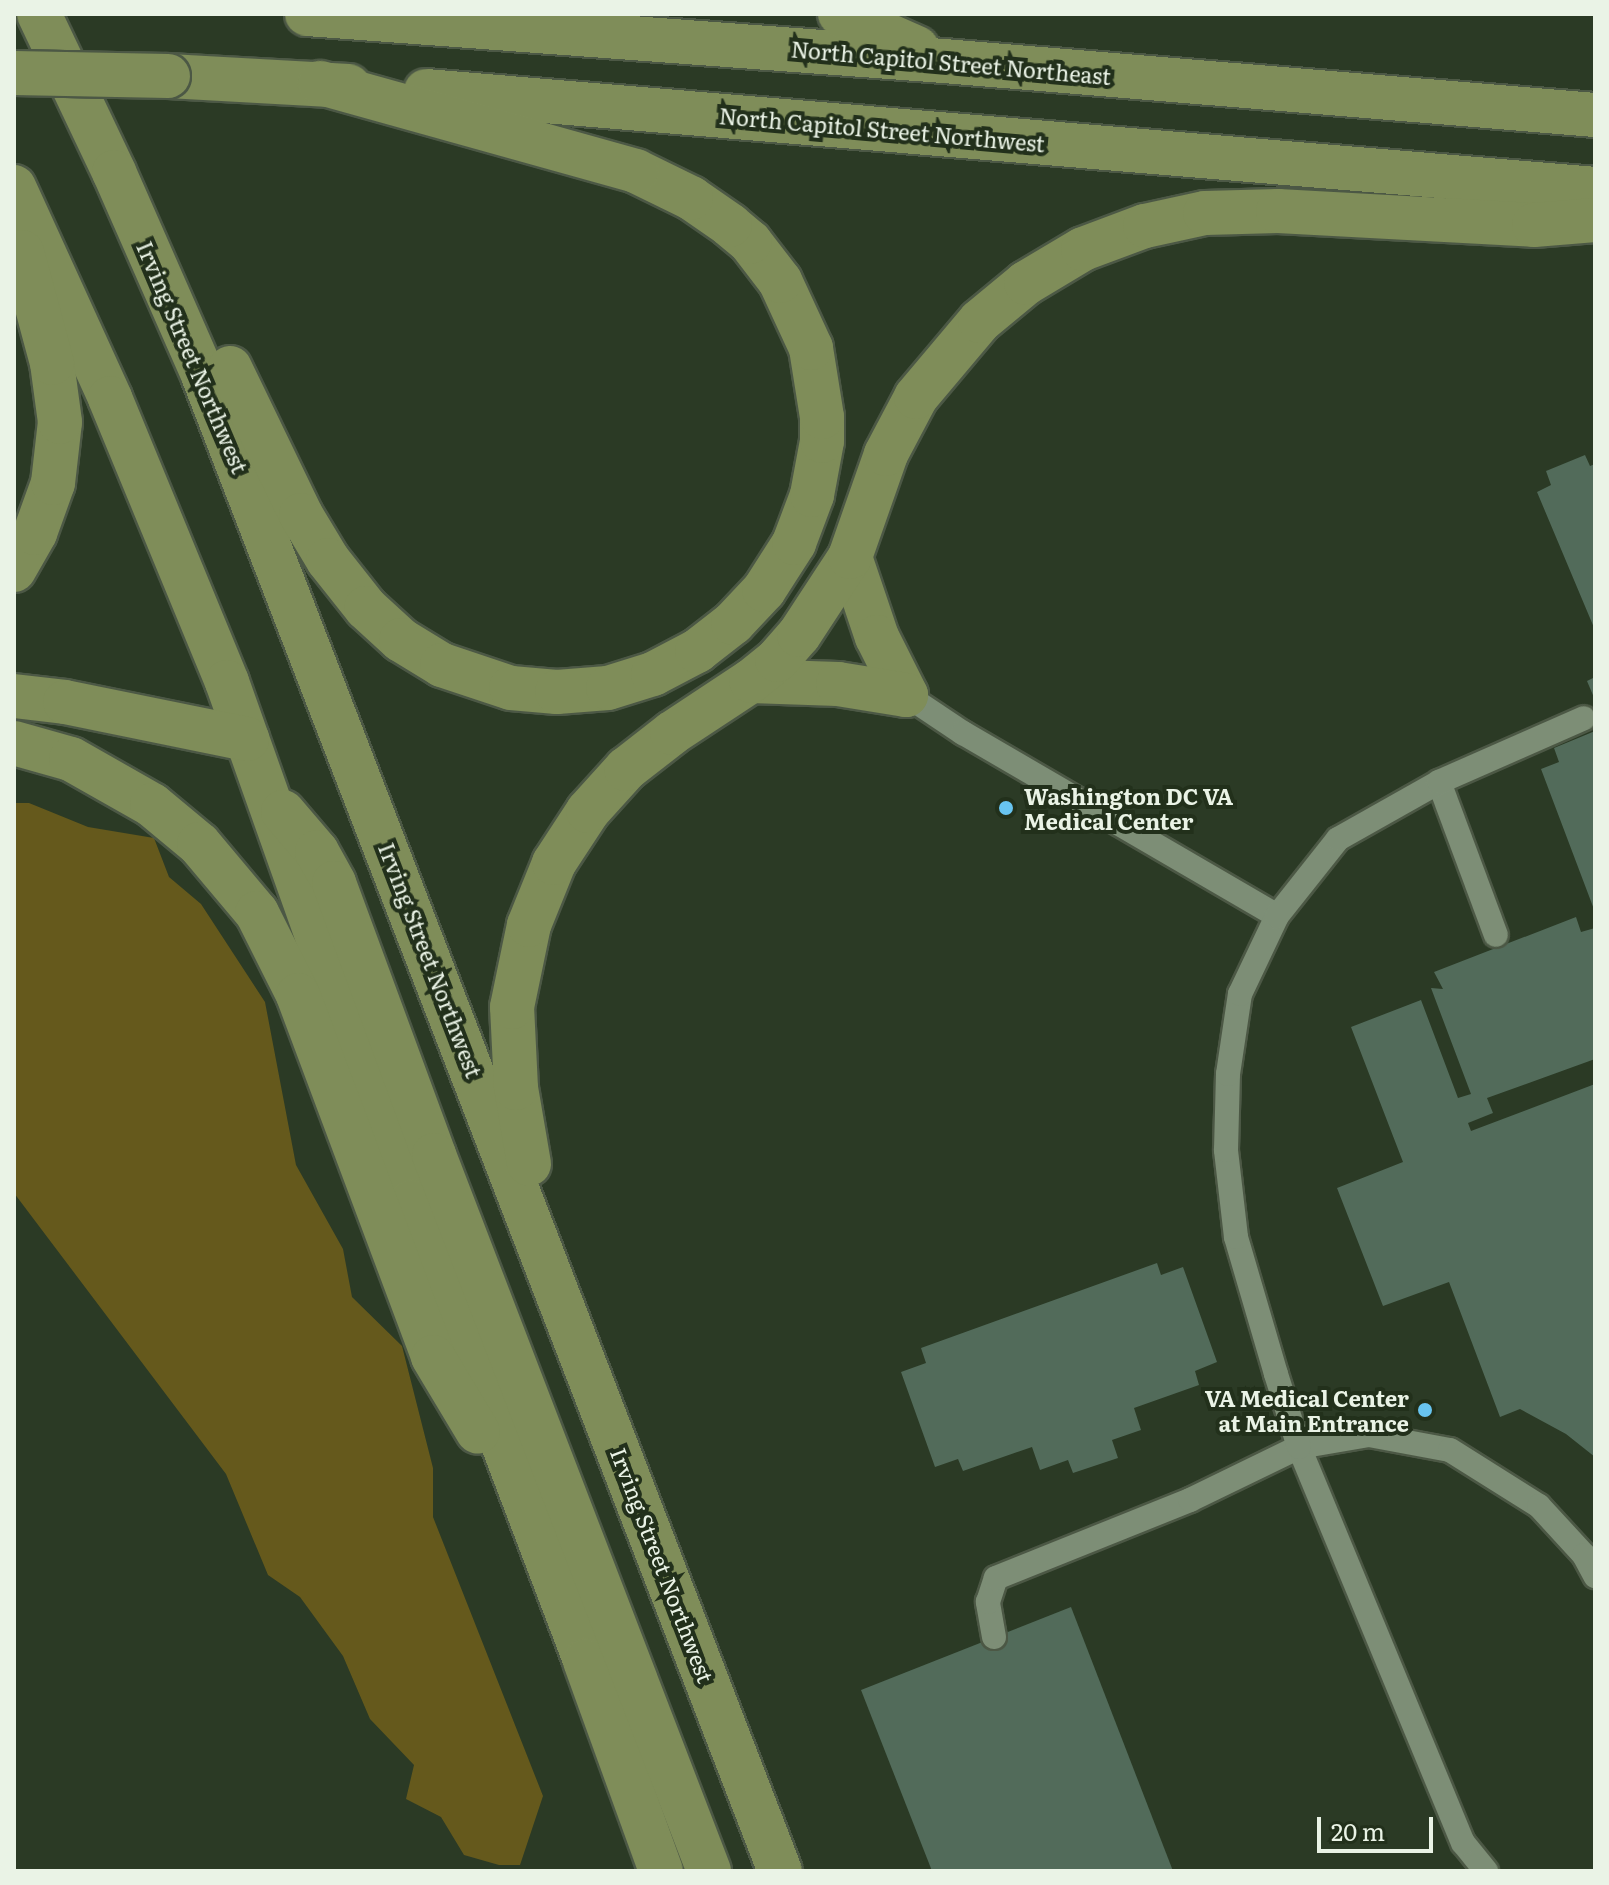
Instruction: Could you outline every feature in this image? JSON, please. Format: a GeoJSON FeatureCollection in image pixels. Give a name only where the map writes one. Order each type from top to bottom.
{"type":"FeatureCollection","features":[{"type":"Feature","properties":{"kind":"main road","name":"Irving Street Northwest"},"geometry":{"type":"LineString","coordinates":[[39,14],[114,172],[203,375],[780,1871]]}},
{"type":"Feature","properties":{"kind":"main road","name":"North Capitol Street Northeast"},"geometry":{"type":"LineString","coordinates":[[307,14],[944,61],[1595,115]]}},
{"type":"Feature","properties":{"kind":"main road"},"geometry":{"type":"LineString","coordinates":[[840,14],[944,61]]}},
{"type":"Feature","properties":{"kind":"main road","name":"North Capitol Street Northwest"},"geometry":{"type":"LineString","coordinates":[[14,73],[320,83],[1595,189]]}},
{"type":"Feature","properties":{"kind":"main road"},"geometry":{"type":"LineString","coordinates":[[114,172],[177,246],[250,412],[307,525],[352,592],[401,640],[442,665],[486,682],[557,692],[630,682],[697,651],[749,608],[780,567],[803,519],[818,469],[822,417],[817,372],[802,324],[780,281],[750,242],[730,225],[665,183],[577,153],[320,83]]}},
{"type":"Feature","properties":{"kind":"main road"},"geometry":{"type":"LineString","coordinates":[[14,187],[146,481],[222,668],[405,1188],[585,1661],[661,1871]]}},
{"type":"Feature","properties":{"kind":"main road"},"geometry":{"type":"LineString","coordinates":[[546,1261],[516,1088],[511,1030],[514,986],[533,914],[554,863],[607,788],[647,751],[751,681],[777,660],[799,635],[850,557],[886,454],[916,397],[936,370],[1005,299],[1083,249],[1175,218],[1229,212],[1534,225],[1595,220]]}},
{"type":"Feature","properties":{"kind":"main road"},"geometry":{"type":"LineString","coordinates":[[14,223],[52,363],[60,422],[53,483],[35,533],[14,570]]}},
{"type":"Feature","properties":{"kind":"main road"},"geometry":{"type":"LineString","coordinates":[[850,557],[877,637],[906,695]]}},
{"type":"Feature","properties":{"kind":"main road"},"geometry":{"type":"LineString","coordinates":[[751,681],[838,684],[906,695]]}},
{"type":"Feature","properties":{"kind":"main road"},"geometry":{"type":"LineString","coordinates":[[14,696],[65,702],[247,739]]}},
{"type":"Feature","properties":{"kind":"main road"},"geometry":{"type":"LineString","coordinates":[[14,743],[71,759],[152,805],[199,844],[257,913],[298,995],[433,1357],[473,1426],[511,1471]]}},
{"type":"Feature","properties":{"kind":"main road"},"geometry":{"type":"LineString","coordinates":[[266,793],[312,845],[334,883],[434,1155],[709,1871]]}},
{"type":"Feature","properties":{"kind":"lane"},"geometry":{"type":"LineString","coordinates":[[906,695],[963,733],[1277,916]]}},
{"type":"Feature","properties":{"kind":"lane"},"geometry":{"type":"LineString","coordinates":[[1486,1871],[1463,1843],[1299,1447],[1236,1237],[1226,1150],[1228,1074],[1240,994],[1277,916],[1338,839],[1439,782],[1584,718]]}},
{"type":"Feature","properties":{"kind":"lane"},"geometry":{"type":"LineString","coordinates":[[1439,782],[1496,935]]}},
{"type":"Feature","properties":{"kind":"lane"},"geometry":{"type":"LineString","coordinates":[[994,1637],[988,1602],[996,1578],[1190,1500],[1299,1447],[1369,1435],[1450,1450],[1539,1506],[1584,1555],[1595,1576]]}},
{"type":"Feature","properties":{"kind":"shaded area"},"geometry":{"type":"Polygon","coordinates":[[[14,803],[29,803],[88,827],[154,838],[169,877],[201,904],[265,1002],[296,1165],[343,1249],[352,1297],[402,1346],[433,1468],[433,1517],[543,1796],[520,1865],[499,1865],[464,1855],[441,1817],[406,1799],[414,1765],[370,1719],[343,1656],[300,1597],[268,1575],[226,1474],[14,1193],[14,803]]]}},
{"type":"Feature","properties":{"kind":"building"},"geometry":{"type":"Polygon","coordinates":[[[1585,455],[1590,466],[1595,464],[1595,630],[1537,492],[1551,485],[1546,471],[1585,455]]]}},
{"type":"Feature","properties":{"kind":"building"},"geometry":{"type":"Polygon","coordinates":[[[1595,677],[1595,700],[1587,681],[1595,677]]]}},
{"type":"Feature","properties":{"kind":"building"},"geometry":{"type":"Polygon","coordinates":[[[1595,731],[1595,912],[1541,769],[1559,762],[1554,748],[1595,731]]]}},
{"type":"Feature","properties":{"kind":"building"},"geometry":{"type":"Polygon","coordinates":[[[1576,917],[1581,932],[1595,928],[1595,1059],[1487,1098],[1493,1113],[1468,1123],[1471,1131],[1595,1084],[1595,1457],[1566,1434],[1520,1409],[1500,1417],[1449,1282],[1383,1306],[1337,1188],[1403,1162],[1351,1027],[1421,1000],[1458,1098],[1471,1094],[1431,988],[1443,989],[1434,972],[1576,917]]]}},
{"type":"Feature","properties":{"kind":"building"},"geometry":{"type":"Polygon","coordinates":[[[1157,1263],[1161,1275],[1183,1267],[1217,1362],[1195,1371],[1199,1385],[1134,1408],[1141,1430],[1112,1440],[1118,1458],[1073,1473],[1068,1460],[1040,1470],[1032,1447],[963,1471],[958,1459],[935,1467],[901,1372],[926,1363],[921,1348],[1157,1263]]]}},
{"type":"Feature","properties":{"kind":"building"},"geometry":{"type":"Polygon","coordinates":[[[1071,1607],[1173,1871],[932,1871],[861,1690],[1071,1607]]]}},
{"type":"Feature","properties":{"kind":"place","name":"Washington DC VA Medical Center"},"geometry":{"type":"Point","coordinates":[1006,808]}},
{"type":"Feature","properties":{"kind":"place","name":"VA Medical Center at Main Entrance"},"geometry":{"type":"Point","coordinates":[1425,1410]}}]}
